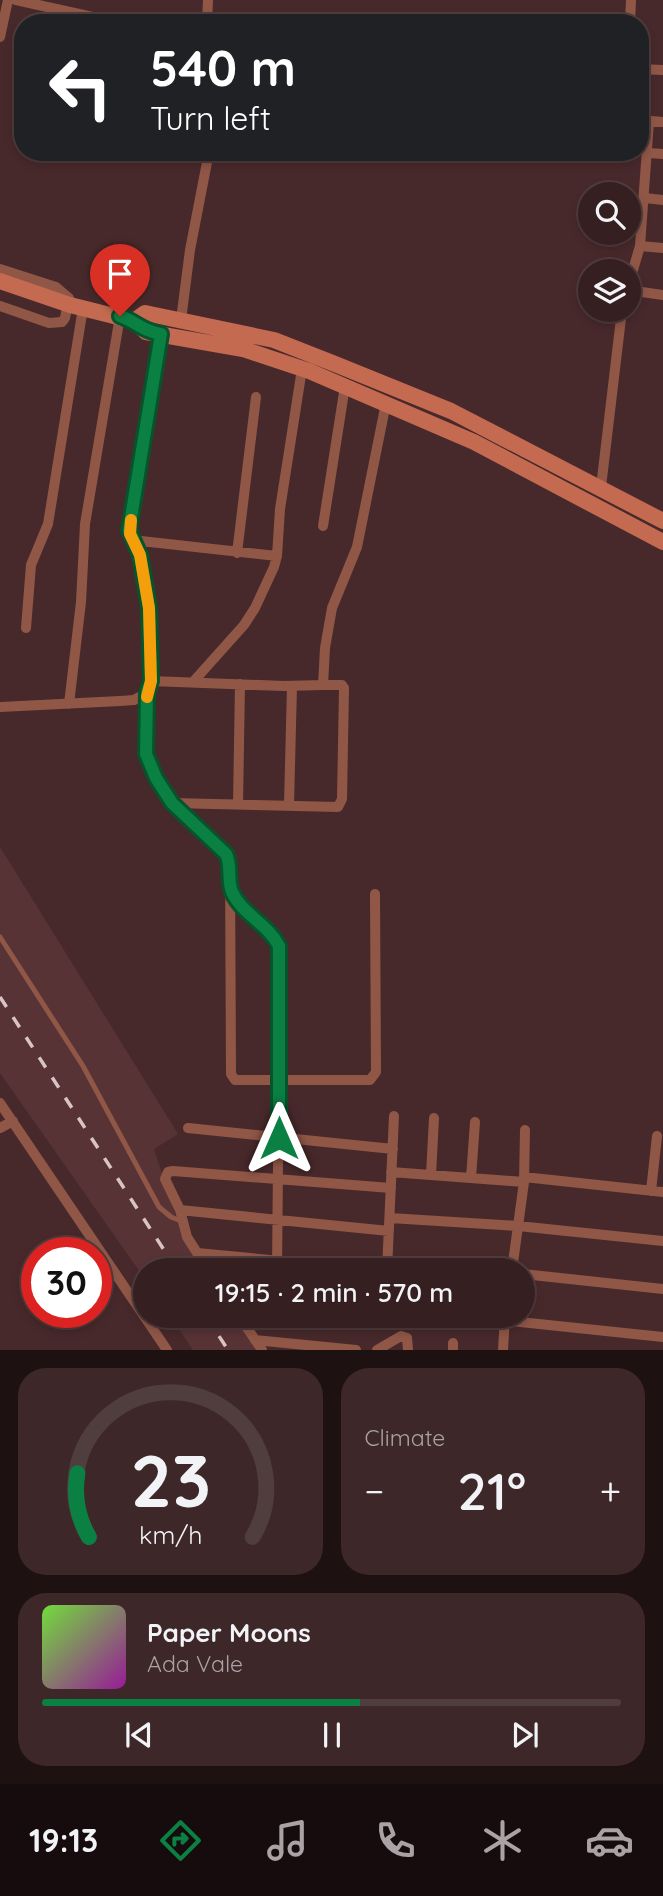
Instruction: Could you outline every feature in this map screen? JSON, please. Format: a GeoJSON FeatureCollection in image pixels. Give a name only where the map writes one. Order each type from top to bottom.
{"type":"FeatureCollection","features":[{"type":"Feature","properties":{"kind":"main road"},"geometry":{"type":"LineString","coordinates":[[0,281],[70,305],[127,318],[146,332],[243,349],[302,369],[474,442],[663,541]]}},
{"type":"Feature","properties":{"kind":"main road"},"geometry":{"type":"LineString","coordinates":[[127,318],[145,313],[274,340],[335,363],[451,411],[663,521]]}},
{"type":"Feature","properties":{"kind":"street"},"geometry":{"type":"LineString","coordinates":[[0,37],[8,0]]}},
{"type":"Feature","properties":{"kind":"street"},"geometry":{"type":"LineString","coordinates":[[16,0],[79,14]]}},
{"type":"Feature","properties":{"kind":"street"},"geometry":{"type":"LineString","coordinates":[[649,153],[663,154]]}},
{"type":"Feature","properties":{"kind":"street"},"geometry":{"type":"LineString","coordinates":[[181,320],[190,250],[207,161]]}},
{"type":"Feature","properties":{"kind":"street"},"geometry":{"type":"LineString","coordinates":[[636,259],[640,246],[648,161]]}},
{"type":"Feature","properties":{"kind":"street"},"geometry":{"type":"LineString","coordinates":[[645,198],[663,200]]}},
{"type":"Feature","properties":{"kind":"street"},"geometry":{"type":"LineString","coordinates":[[640,246],[663,248]]}},
{"type":"Feature","properties":{"kind":"street"},"geometry":{"type":"LineString","coordinates":[[0,269],[56,287],[69,298],[70,305],[48,524],[31,565],[26,628]]}},
{"type":"Feature","properties":{"kind":"street"},"geometry":{"type":"LineString","coordinates":[[641,291],[663,295]]}},
{"type":"Feature","properties":{"kind":"street"},"geometry":{"type":"LineString","coordinates":[[0,306],[56,323],[65,318],[70,305]]}},
{"type":"Feature","properties":{"kind":"street"},"geometry":{"type":"LineString","coordinates":[[69,704],[81,602],[85,524],[127,318]]}},
{"type":"Feature","properties":{"kind":"street"},"geometry":{"type":"LineString","coordinates":[[601,487],[621,322]]}},
{"type":"Feature","properties":{"kind":"street"},"geometry":{"type":"LineString","coordinates":[[161,334],[129,530],[140,555],[146,582],[151,681],[147,693],[146,754],[156,778],[172,803],[226,854],[230,861],[231,1074],[235,1080],[370,1080],[373,1077],[376,1072],[375,894]]}},
{"type":"Feature","properties":{"kind":"street"},"geometry":{"type":"LineString","coordinates":[[193,682],[244,625],[255,608],[277,556],[280,509],[302,369]]}},
{"type":"Feature","properties":{"kind":"street"},"geometry":{"type":"LineString","coordinates":[[323,526],[345,386]]}},
{"type":"Feature","properties":{"kind":"street"},"geometry":{"type":"LineString","coordinates":[[237,553],[256,397]]}},
{"type":"Feature","properties":{"kind":"street"},"geometry":{"type":"LineString","coordinates":[[323,685],[325,648],[332,608],[358,547],[386,403]]}},
{"type":"Feature","properties":{"kind":"street"},"geometry":{"type":"LineString","coordinates":[[132,540],[277,556]]}},
{"type":"Feature","properties":{"kind":"street"},"geometry":{"type":"LineString","coordinates":[[151,681],[342,685],[344,688],[341,804],[335,807],[172,803]]}},
{"type":"Feature","properties":{"kind":"street"},"geometry":{"type":"LineString","coordinates":[[237,804],[240,684]]}},
{"type":"Feature","properties":{"kind":"street"},"geometry":{"type":"LineString","coordinates":[[289,806],[292,686]]}},
{"type":"Feature","properties":{"kind":"street"},"geometry":{"type":"LineString","coordinates":[[0,707],[134,700],[147,693]]}},
{"type":"Feature","properties":{"kind":"street"},"geometry":{"type":"LineString","coordinates":[[231,890],[246,911],[271,933],[279,946],[278,1258]]}},
{"type":"Feature","properties":{"kind":"street"},"geometry":{"type":"LineString","coordinates":[[0,1102],[167,1350]]}},
{"type":"Feature","properties":{"kind":"street"},"geometry":{"type":"LineString","coordinates":[[388,1258],[394,1116]]}},
{"type":"Feature","properties":{"kind":"street"},"geometry":{"type":"LineString","coordinates":[[431,1175],[434,1118]]}},
{"type":"Feature","properties":{"kind":"street"},"geometry":{"type":"LineString","coordinates":[[0,1128],[13,1121]]}},
{"type":"Feature","properties":{"kind":"street"},"geometry":{"type":"LineString","coordinates":[[471,1178],[475,1122]]}},
{"type":"Feature","properties":{"kind":"street"},"geometry":{"type":"LineString","coordinates":[[188,1128],[393,1149]]}},
{"type":"Feature","properties":{"kind":"street"},"geometry":{"type":"LineString","coordinates":[[514,1258],[524,1180],[525,1130]]}},
{"type":"Feature","properties":{"kind":"street"},"geometry":{"type":"LineString","coordinates":[[391,1172],[657,1192],[657,1136]]}},
{"type":"Feature","properties":{"kind":"street"},"geometry":{"type":"LineString","coordinates":[[200,1258],[166,1185],[168,1172],[391,1188]]}},
{"type":"Feature","properties":{"kind":"street"},"geometry":{"type":"LineString","coordinates":[[180,1216],[278,1219],[389,1231]]}},
{"type":"Feature","properties":{"kind":"street"},"geometry":{"type":"LineString","coordinates":[[390,1218],[518,1226],[663,1241]]}},
{"type":"Feature","properties":{"kind":"street"},"geometry":{"type":"LineString","coordinates":[[197,1253],[228,1258]]}},
{"type":"Feature","properties":{"kind":"street"},"geometry":{"type":"LineString","coordinates":[[535,1275],[663,1289]]}},
{"type":"Feature","properties":{"kind":"street"},"geometry":{"type":"LineString","coordinates":[[535,1322],[663,1337]]}},
{"type":"Feature","properties":{"kind":"street"},"geometry":{"type":"LineString","coordinates":[[247,1328],[259,1345],[356,1350]]}},
{"type":"Feature","properties":{"kind":"street"},"geometry":{"type":"LineString","coordinates":[[503,1350],[504,1328]]}},
{"type":"Feature","properties":{"kind":"street"},"geometry":{"type":"LineString","coordinates":[[377,1350],[401,1336],[407,1338],[408,1350]]}},
{"type":"Feature","properties":{"kind":"lane"},"geometry":{"type":"LineString","coordinates":[[0,937],[83,1066],[159,1207],[170,1217],[180,1216]]}},
{"type":"Feature","properties":{"kind":"shaded area"},"geometry":{"type":"Polygon","coordinates":[[[0,847],[178,1134],[154,1149],[184,1241],[195,1258],[133,1258],[133,1262],[0,1073],[0,847]]]}},
{"type":"Feature","properties":{"kind":"shaded area"},"geometry":{"type":"Polygon","coordinates":[[[178,1328],[242,1328],[256,1350],[193,1350],[178,1328]]]}},
{"type":"Feature","properties":{"kind":"railway"},"geometry":{"type":"LineString","coordinates":[[0,997],[169,1258]]}},
{"type":"Feature","properties":{"kind":"railway"},"geometry":{"type":"LineString","coordinates":[[214,1328],[228,1350]]}},
{"type":"Feature","properties":{"kind":"slow traffic"},"geometry":{"type":"LineString","coordinates":[[131,520],[129,530],[140,555],[149,608],[151,681],[147,697]]}},
{"type":"Feature","properties":{"kind":"route"},"geometry":{"type":"LineString","coordinates":[[120,316],[134,321],[146,332],[161,334],[129,530],[140,555],[149,608],[151,681],[147,693],[146,754],[156,778],[172,803],[226,854],[230,861],[231,890],[246,911],[271,933],[279,946],[279,1138]]}}]}
